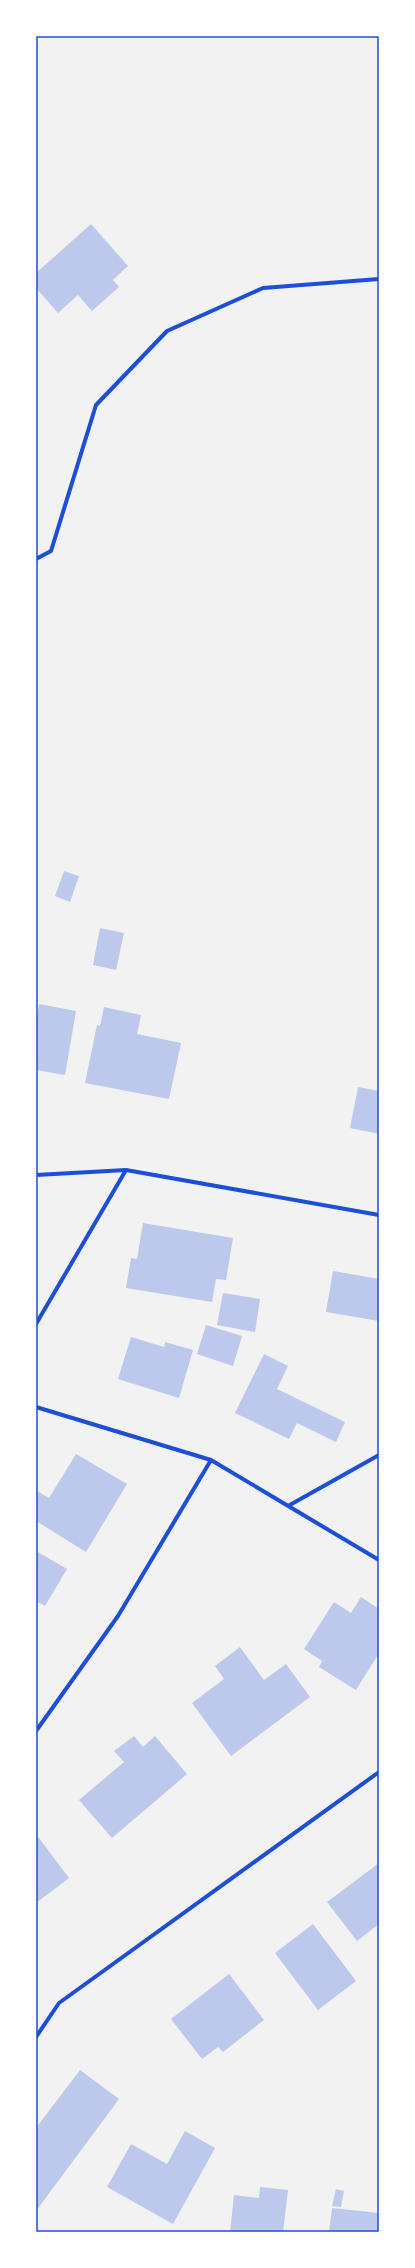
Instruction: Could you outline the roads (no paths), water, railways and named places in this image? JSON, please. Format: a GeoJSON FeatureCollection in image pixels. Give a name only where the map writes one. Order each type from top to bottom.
{"type":"FeatureCollection","features":[{"type":"Feature","properties":{"kind":"street"},"geometry":{"type":"LineString","coordinates":[[36,559],[51,551],[96,405],[167,331],[263,288],[379,278]]}},
{"type":"Feature","properties":{"kind":"street"},"geometry":{"type":"LineString","coordinates":[[36,1324],[126,1170]]}},
{"type":"Feature","properties":{"kind":"street"},"geometry":{"type":"LineString","coordinates":[[36,1175],[126,1170],[379,1215]]}},
{"type":"Feature","properties":{"kind":"street"},"geometry":{"type":"LineString","coordinates":[[36,1407],[211,1460],[379,1560]]}},
{"type":"Feature","properties":{"kind":"street"},"geometry":{"type":"LineString","coordinates":[[288,1506],[379,1455]]}},
{"type":"Feature","properties":{"kind":"street"},"geometry":{"type":"LineString","coordinates":[[36,1731],[118,1616],[211,1460]]}},
{"type":"Feature","properties":{"kind":"street"},"geometry":{"type":"LineString","coordinates":[[36,2037],[59,2003],[379,1772]]}}]}
